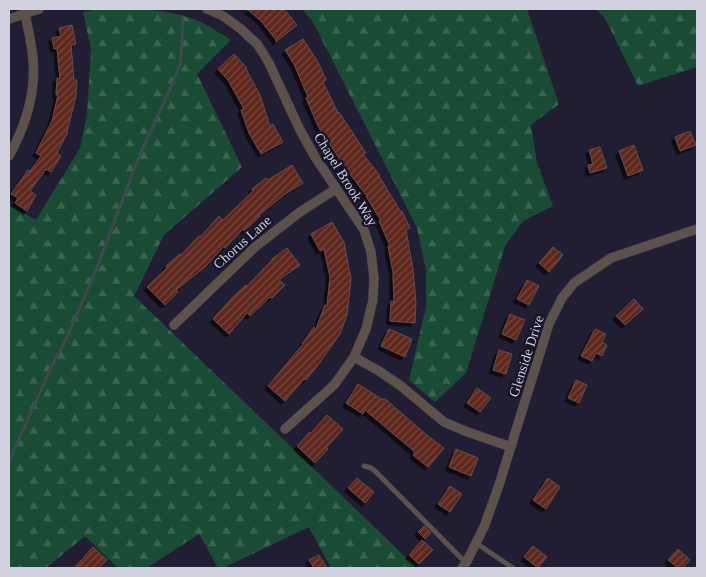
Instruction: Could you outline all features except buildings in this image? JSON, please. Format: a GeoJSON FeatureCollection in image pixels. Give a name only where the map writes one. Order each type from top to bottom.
{"type":"FeatureCollection","features":[{"type":"Feature","properties":{"kind":"street"},"geometry":{"type":"LineString","coordinates":[[9,19],[39,9]]}},
{"type":"Feature","properties":{"kind":"street","name":"Chapel Brook Way"},"geometry":{"type":"LineString","coordinates":[[207,9],[223,16],[258,45],[269,63],[315,158],[364,230],[371,252],[374,278],[373,300],[366,329],[354,357],[334,384],[285,429]]}},
{"type":"Feature","properties":{"kind":"street"},"geometry":{"type":"LineString","coordinates":[[9,156],[22,128],[30,100],[33,80],[33,60],[25,14]]}},
{"type":"Feature","properties":{"kind":"street","name":"Chorus Lane"},"geometry":{"type":"LineString","coordinates":[[174,325],[255,247],[300,212],[336,190]]}},
{"type":"Feature","properties":{"kind":"street","name":"Glenside Drive"},"geometry":{"type":"LineString","coordinates":[[463,567],[484,526],[499,485],[549,324],[562,298],[574,282],[611,258],[697,229]]}},
{"type":"Feature","properties":{"kind":"street"},"geometry":{"type":"LineString","coordinates":[[354,357],[401,386],[444,422],[511,447]]}},
{"type":"Feature","properties":{"kind":"lane"},"geometry":{"type":"LineString","coordinates":[[364,466],[375,471],[463,567]]}},
{"type":"Feature","properties":{"kind":"lane"},"geometry":{"type":"LineString","coordinates":[[476,543],[513,568]]}},
{"type":"Feature","properties":{"kind":"green space"},"geometry":{"type":"Polygon","coordinates":[[[99,9],[163,11],[201,22],[231,40],[197,74],[242,167],[164,235],[134,296],[417,568],[331,568],[309,527],[223,568],[218,568],[199,534],[147,568],[118,568],[85,536],[46,568],[9,568],[9,205],[36,220],[80,148],[87,114],[91,49],[83,12],[99,9]]]}},
{"type":"Feature","properties":{"kind":"green space"},"geometry":{"type":"Polygon","coordinates":[[[302,9],[527,9],[559,104],[531,125],[537,163],[553,206],[523,221],[505,246],[466,373],[435,402],[409,380],[426,307],[426,270],[417,228],[313,22],[302,9]]]}},
{"type":"Feature","properties":{"kind":"green space"},"geometry":{"type":"Polygon","coordinates":[[[596,9],[697,9],[697,67],[638,86],[606,20],[596,9]]]}},
{"type":"Feature","properties":{"kind":"waterway"},"geometry":{"type":"LineString","coordinates":[[9,461],[67,337],[96,270],[138,159],[172,85],[181,61],[183,19]]}}]}
